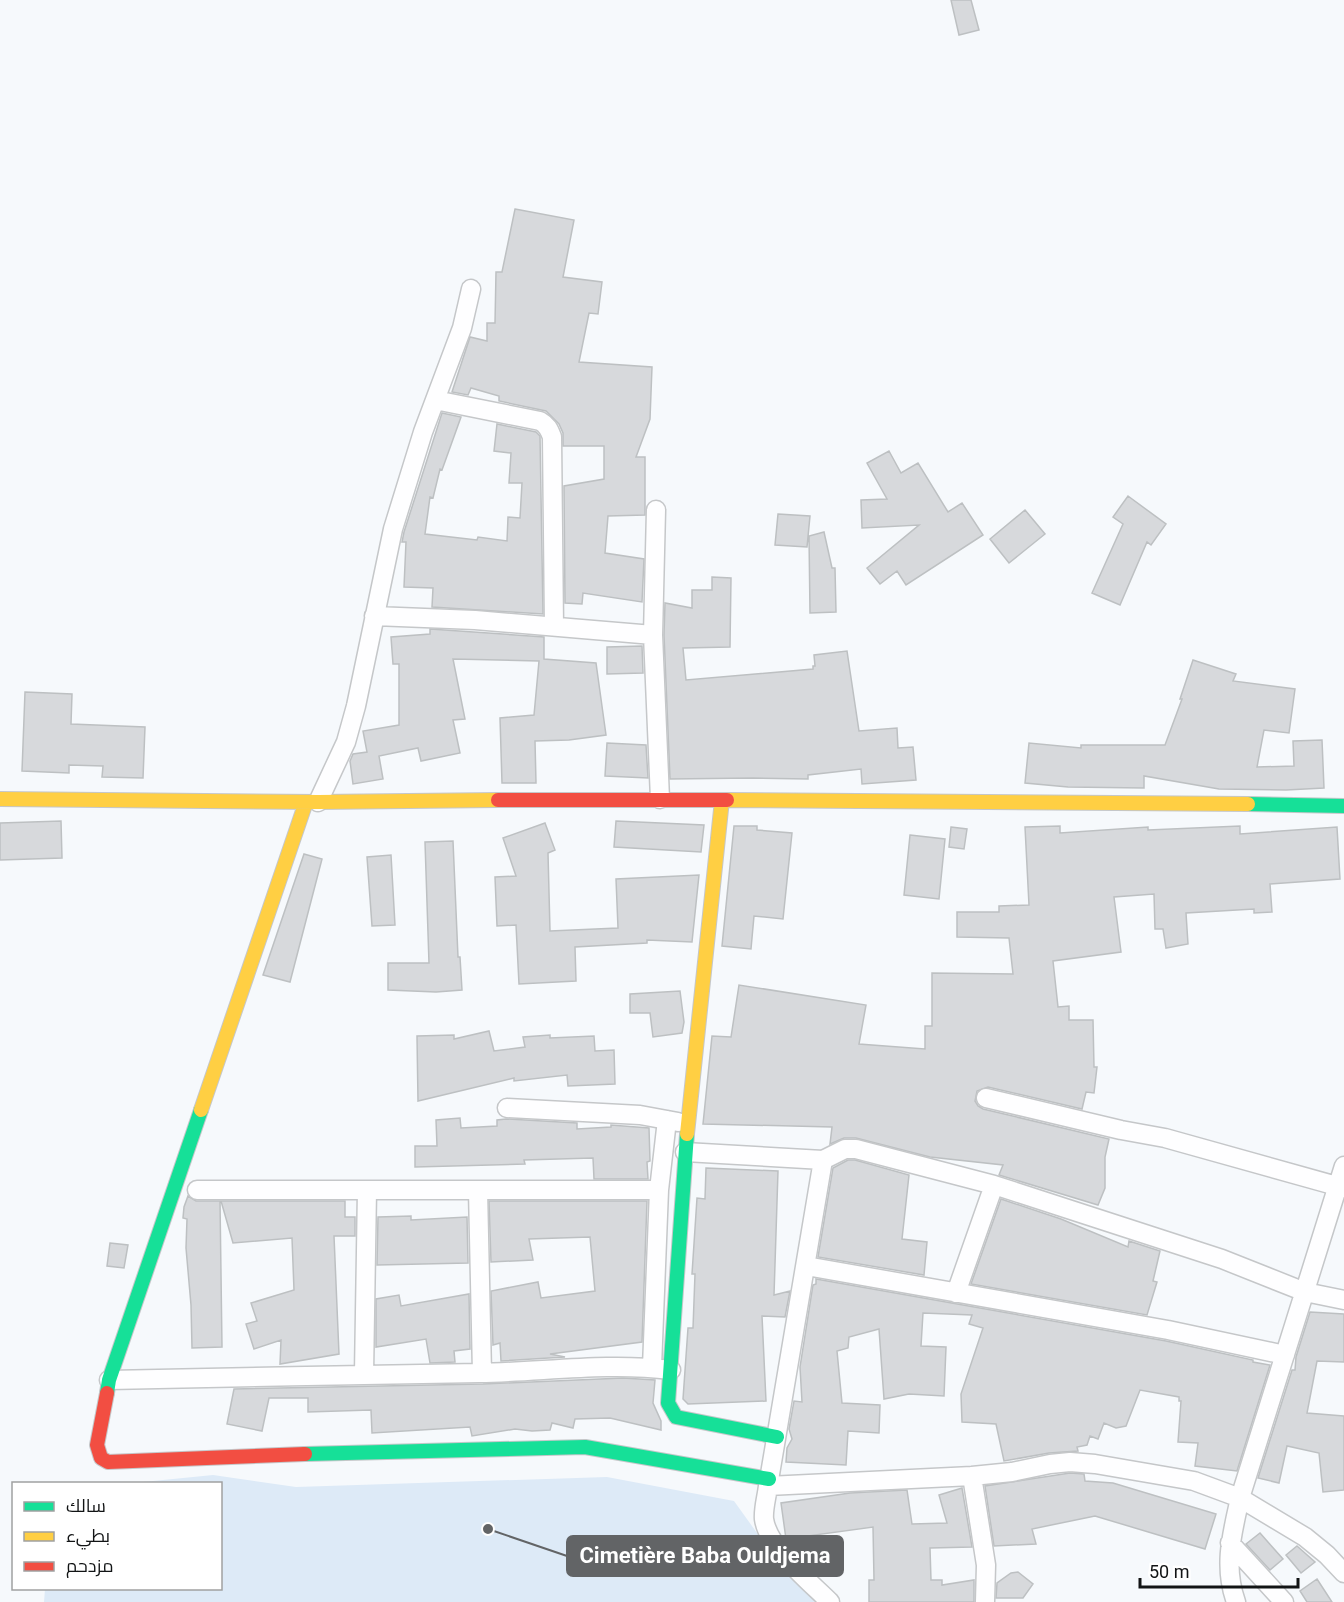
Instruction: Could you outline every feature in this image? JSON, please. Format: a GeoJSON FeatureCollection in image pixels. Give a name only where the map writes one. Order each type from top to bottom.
{"type":"FeatureCollection","features":[{"type":"Feature","properties":{"kind":"street"},"geometry":{"type":"LineString","coordinates":[[471,289],[462,328],[423,432],[393,529],[356,706],[346,742],[312,802],[109,1380],[97,1445],[101,1458],[108,1462],[336,1453],[585,1447],[768,1482],[972,1476],[1070,1462],[1095,1464],[1194,1481],[1240,1498],[1305,1537],[1344,1573]]}},
{"type":"Feature","properties":{"kind":"street"},"geometry":{"type":"LineString","coordinates":[[435,400],[540,421],[549,429],[552,437],[554,627]]}},
{"type":"Feature","properties":{"kind":"street"},"geometry":{"type":"LineString","coordinates":[[656,510],[653,634],[660,799]]}},
{"type":"Feature","properties":{"kind":"street"},"geometry":{"type":"LineString","coordinates":[[374,616],[475,620],[653,634]]}},
{"type":"Feature","properties":{"kind":"street"},"geometry":{"type":"LineString","coordinates":[[0,799],[312,802],[660,799],[1344,806]]}},
{"type":"Feature","properties":{"kind":"street"},"geometry":{"type":"LineString","coordinates":[[722,800],[685,1152],[668,1403],[676,1417],[777,1437]]}},
{"type":"Feature","properties":{"kind":"street"},"geometry":{"type":"LineString","coordinates":[[986,1098],[1165,1138],[1341,1188]]}},
{"type":"Feature","properties":{"kind":"street"},"geometry":{"type":"LineString","coordinates":[[507,1108],[640,1115],[689,1123]]}},
{"type":"Feature","properties":{"kind":"street"},"geometry":{"type":"LineString","coordinates":[[652,1367],[659,1190],[668,1120]]}},
{"type":"Feature","properties":{"kind":"street"},"geometry":{"type":"LineString","coordinates":[[685,1152],[823,1160],[845,1149],[856,1149],[994,1185],[1222,1259],[1305,1292],[1344,1300]]}},
{"type":"Feature","properties":{"kind":"street"},"geometry":{"type":"LineString","coordinates":[[823,1160],[768,1482],[764,1518],[770,1534],[790,1561],[830,1602]]}},
{"type":"Feature","properties":{"kind":"street"},"geometry":{"type":"LineString","coordinates":[[1236,1602],[1228,1564],[1240,1498],[1284,1354],[1341,1188],[1344,1166]]}},
{"type":"Feature","properties":{"kind":"street"},"geometry":{"type":"LineString","coordinates":[[956,1293],[994,1185]]}},
{"type":"Feature","properties":{"kind":"street"},"geometry":{"type":"LineString","coordinates":[[197,1190],[659,1190]]}},
{"type":"Feature","properties":{"kind":"street"},"geometry":{"type":"LineString","coordinates":[[364,1374],[367,1190]]}},
{"type":"Feature","properties":{"kind":"street"},"geometry":{"type":"LineString","coordinates":[[478,1190],[482,1373]]}},
{"type":"Feature","properties":{"kind":"street"},"geometry":{"type":"LineString","coordinates":[[806,1266],[1168,1329],[1284,1354]]}},
{"type":"Feature","properties":{"kind":"street"},"geometry":{"type":"LineString","coordinates":[[109,1380],[482,1373],[563,1368],[652,1367],[670,1370]]}},
{"type":"Feature","properties":{"kind":"street"},"geometry":{"type":"LineString","coordinates":[[972,1476],[986,1565],[985,1602]]}},
{"type":"Feature","properties":{"kind":"street"},"geometry":{"type":"LineString","coordinates":[[1230,1543],[1284,1602]]}},
{"type":"Feature","properties":{"kind":"shaded area"},"geometry":{"type":"Polygon","coordinates":[[[213,1475],[296,1487],[607,1477],[734,1501],[775,1558],[815,1602],[44,1602],[45,1590],[222,1590],[222,1482],[143,1482],[213,1475]]]}},
{"type":"Feature","properties":{"kind":"building"},"geometry":{"type":"Polygon","coordinates":[[[951,0],[971,0],[979,30],[959,35],[951,0]]]}},
{"type":"Feature","properties":{"kind":"building"},"geometry":{"type":"Polygon","coordinates":[[[515,209],[574,220],[563,277],[602,282],[598,314],[589,313],[579,362],[652,367],[650,419],[636,457],[645,457],[645,515],[608,516],[605,553],[644,559],[642,602],[583,593],[582,604],[565,603],[564,486],[604,479],[604,446],[563,446],[563,433],[559,424],[546,411],[499,401],[499,396],[471,388],[468,395],[452,392],[470,337],[487,341],[487,323],[495,323],[496,272],[502,272],[515,209]]]}},
{"type":"Feature","properties":{"kind":"building"},"geometry":{"type":"Polygon","coordinates":[[[442,413],[461,417],[442,470],[440,469],[433,498],[430,497],[425,534],[507,541],[508,517],[520,518],[522,483],[509,483],[511,453],[494,451],[497,424],[536,432],[540,436],[543,614],[432,607],[433,588],[404,587],[406,542],[402,542],[404,532],[442,413]]]}},
{"type":"Feature","properties":{"kind":"building"},"geometry":{"type":"Polygon","coordinates":[[[889,451],[901,473],[918,463],[948,512],[962,503],[983,535],[906,585],[897,571],[880,584],[867,568],[919,525],[862,528],[861,500],[887,499],[867,463],[889,451]]]}},
{"type":"Feature","properties":{"kind":"building"},"geometry":{"type":"Polygon","coordinates":[[[1128,496],[1166,524],[1151,545],[1147,542],[1120,605],[1092,593],[1123,524],[1113,517],[1128,496]]]}},
{"type":"Feature","properties":{"kind":"building"},"geometry":{"type":"Polygon","coordinates":[[[1025,510],[1045,534],[1009,563],[990,539],[1025,510]]]}},
{"type":"Feature","properties":{"kind":"building"},"geometry":{"type":"Polygon","coordinates":[[[778,514],[810,516],[807,547],[775,545],[778,514]]]}},
{"type":"Feature","properties":{"kind":"building"},"geometry":{"type":"Polygon","coordinates":[[[824,532],[832,568],[835,568],[836,612],[810,613],[809,536],[824,532]]]}},
{"type":"Feature","properties":{"kind":"building"},"geometry":{"type":"Polygon","coordinates":[[[712,577],[731,578],[730,647],[683,648],[686,680],[813,669],[814,655],[847,651],[859,731],[897,728],[898,748],[913,747],[916,780],[862,784],[861,769],[808,775],[808,779],[670,779],[664,635],[665,603],[692,608],[692,590],[712,590],[712,577]]]}},
{"type":"Feature","properties":{"kind":"building"},"geometry":{"type":"Polygon","coordinates":[[[430,629],[544,637],[544,659],[596,663],[606,735],[569,740],[535,741],[536,783],[502,783],[500,718],[534,715],[539,661],[453,659],[465,719],[453,720],[460,753],[421,761],[418,748],[379,756],[383,779],[353,784],[350,761],[353,754],[367,752],[363,731],[399,725],[399,664],[393,664],[391,637],[430,634],[430,629]]]}},
{"type":"Feature","properties":{"kind":"building"},"geometry":{"type":"Polygon","coordinates":[[[642,646],[643,673],[607,674],[607,647],[642,646]]]}},
{"type":"Feature","properties":{"kind":"building"},"geometry":{"type":"Polygon","coordinates":[[[1193,660],[1236,674],[1233,681],[1295,689],[1289,733],[1264,730],[1257,767],[1294,766],[1293,741],[1322,740],[1324,788],[1219,789],[1144,776],[1144,788],[1068,787],[1025,783],[1029,743],[1081,748],[1081,745],[1165,745],[1193,660]]]}},
{"type":"Feature","properties":{"kind":"building"},"geometry":{"type":"Polygon","coordinates":[[[25,692],[72,694],[71,724],[145,727],[143,778],[102,777],[103,766],[69,765],[69,773],[22,771],[25,692]]]}},
{"type":"Feature","properties":{"kind":"building"},"geometry":{"type":"Polygon","coordinates":[[[607,743],[646,745],[648,778],[605,776],[607,743]]]}},
{"type":"Feature","properties":{"kind":"building"},"geometry":{"type":"Polygon","coordinates":[[[61,821],[62,858],[0,860],[0,823],[61,821]]]}},
{"type":"Feature","properties":{"kind":"building"},"geometry":{"type":"Polygon","coordinates":[[[616,821],[704,825],[701,852],[614,847],[616,821]]]}},
{"type":"Feature","properties":{"kind":"building"},"geometry":{"type":"Polygon","coordinates":[[[545,823],[555,850],[548,853],[550,931],[618,928],[616,879],[699,875],[692,942],[647,940],[647,943],[575,947],[576,981],[519,984],[516,925],[497,926],[495,877],[516,876],[503,838],[545,823]]]}},
{"type":"Feature","properties":{"kind":"building"},"geometry":{"type":"Polygon","coordinates":[[[734,826],[757,826],[757,830],[792,833],[783,919],[754,916],[751,949],[722,946],[734,826]]]}},
{"type":"Feature","properties":{"kind":"building"},"geometry":{"type":"Polygon","coordinates":[[[1060,826],[1060,833],[1148,827],[1148,830],[1240,826],[1240,834],[1337,827],[1340,879],[1270,884],[1272,912],[1254,913],[1254,909],[1186,913],[1188,944],[1166,948],[1163,929],[1155,929],[1154,894],[1114,897],[1121,952],[1053,961],[1058,1007],[1069,1006],[1069,1020],[1093,1020],[1094,1067],[1097,1067],[1094,1093],[1086,1092],[1082,1109],[988,1087],[977,1091],[975,1101],[983,1109],[1109,1139],[1105,1157],[1105,1188],[1098,1205],[999,1175],[1003,1165],[930,1157],[856,1138],[844,1138],[830,1144],[832,1127],[703,1124],[712,1036],[731,1037],[739,985],[866,1005],[859,1044],[925,1049],[925,1026],[932,1026],[932,973],[1013,974],[1009,938],[957,937],[957,912],[999,912],[999,906],[1029,905],[1025,827],[1060,826]]]}},
{"type":"Feature","properties":{"kind":"building"},"geometry":{"type":"Polygon","coordinates":[[[951,827],[967,829],[964,849],[949,847],[951,827]]]}},
{"type":"Feature","properties":{"kind":"building"},"geometry":{"type":"Polygon","coordinates":[[[910,835],[945,839],[939,899],[904,895],[910,835]]]}},
{"type":"Feature","properties":{"kind":"building"},"geometry":{"type":"Polygon","coordinates":[[[453,841],[458,957],[460,957],[462,990],[436,992],[388,990],[388,963],[429,963],[425,842],[453,841]]]}},
{"type":"Feature","properties":{"kind":"building"},"geometry":{"type":"Polygon","coordinates":[[[304,854],[322,859],[290,982],[263,975],[304,854]]]}},
{"type":"Feature","properties":{"kind":"building"},"geometry":{"type":"Polygon","coordinates":[[[391,855],[395,925],[372,926],[367,857],[391,855]]]}},
{"type":"Feature","properties":{"kind":"building"},"geometry":{"type":"Polygon","coordinates":[[[680,991],[684,1022],[682,1033],[653,1037],[650,1013],[630,1013],[630,994],[680,991]]]}},
{"type":"Feature","properties":{"kind":"building"},"geometry":{"type":"Polygon","coordinates":[[[489,1031],[494,1051],[525,1047],[523,1037],[594,1036],[595,1051],[614,1050],[615,1084],[568,1086],[567,1075],[514,1081],[514,1078],[418,1101],[417,1036],[454,1035],[454,1039],[489,1031]]]}},
{"type":"Feature","properties":{"kind":"building"},"geometry":{"type":"Polygon","coordinates":[[[460,1118],[461,1128],[497,1126],[497,1120],[506,1119],[577,1123],[577,1129],[611,1127],[611,1125],[649,1128],[648,1179],[594,1179],[593,1158],[524,1160],[525,1164],[415,1167],[415,1146],[437,1146],[436,1120],[460,1118]]]}},
{"type":"Feature","properties":{"kind":"building"},"geometry":{"type":"Polygon","coordinates":[[[848,1160],[909,1175],[902,1239],[927,1242],[924,1275],[818,1257],[833,1168],[848,1160]]]}},
{"type":"Feature","properties":{"kind":"building"},"geometry":{"type":"Polygon","coordinates":[[[706,1168],[778,1171],[774,1295],[790,1291],[785,1317],[762,1316],[766,1401],[688,1404],[683,1399],[688,1328],[693,1328],[695,1274],[692,1274],[697,1198],[705,1199],[706,1168]]]}},
{"type":"Feature","properties":{"kind":"building"},"geometry":{"type":"Polygon","coordinates":[[[188,1196],[196,1201],[220,1201],[222,1347],[192,1348],[186,1248],[187,1219],[183,1218],[188,1196]]]}},
{"type":"Feature","properties":{"kind":"building"},"geometry":{"type":"Polygon","coordinates":[[[1001,1199],[1061,1219],[1128,1247],[1129,1241],[1160,1251],[1153,1281],[1157,1282],[1147,1315],[971,1284],[1001,1199]]]}},
{"type":"Feature","properties":{"kind":"building"},"geometry":{"type":"Polygon","coordinates":[[[221,1201],[345,1201],[345,1217],[355,1217],[355,1236],[334,1236],[339,1354],[280,1364],[281,1340],[254,1349],[246,1324],[257,1321],[251,1303],[294,1290],[292,1238],[233,1243],[221,1201]]]}},
{"type":"Feature","properties":{"kind":"building"},"geometry":{"type":"Polygon","coordinates":[[[489,1201],[647,1201],[642,1342],[550,1354],[565,1357],[501,1361],[500,1343],[493,1345],[491,1291],[538,1282],[541,1298],[595,1291],[590,1237],[529,1239],[533,1260],[491,1262],[489,1201]]]}},
{"type":"Feature","properties":{"kind":"building"},"geometry":{"type":"Polygon","coordinates":[[[411,1216],[411,1220],[467,1217],[468,1263],[377,1265],[378,1217],[411,1216]]]}},
{"type":"Feature","properties":{"kind":"building"},"geometry":{"type":"Polygon","coordinates":[[[110,1243],[128,1245],[124,1268],[107,1266],[110,1243]]]}},
{"type":"Feature","properties":{"kind":"building"},"geometry":{"type":"Polygon","coordinates":[[[816,1279],[1166,1341],[1270,1365],[1237,1471],[1195,1466],[1198,1443],[1178,1442],[1181,1401],[1179,1397],[1140,1390],[1126,1426],[1116,1428],[1104,1423],[1098,1439],[1090,1436],[1087,1445],[1077,1447],[1078,1451],[1049,1453],[1004,1461],[996,1424],[962,1422],[961,1394],[983,1328],[969,1324],[972,1315],[923,1313],[921,1346],[946,1347],[944,1396],[909,1394],[884,1399],[879,1329],[849,1337],[848,1348],[837,1351],[842,1403],[880,1405],[879,1433],[848,1431],[846,1465],[786,1462],[787,1448],[792,1439],[789,1429],[794,1401],[802,1402],[800,1367],[813,1285],[816,1284],[816,1279]]]}},
{"type":"Feature","properties":{"kind":"building"},"geometry":{"type":"Polygon","coordinates":[[[469,1294],[470,1349],[454,1351],[455,1362],[430,1363],[426,1339],[376,1347],[376,1299],[399,1295],[401,1306],[469,1294]]]}},
{"type":"Feature","properties":{"kind":"building"},"geometry":{"type":"Polygon","coordinates":[[[1310,1312],[1344,1314],[1344,1362],[1317,1361],[1307,1413],[1344,1416],[1344,1490],[1323,1492],[1319,1453],[1287,1446],[1279,1483],[1258,1478],[1292,1370],[1295,1370],[1296,1357],[1310,1312]]]}},
{"type":"Feature","properties":{"kind":"building"},"geometry":{"type":"Polygon","coordinates":[[[623,1378],[655,1380],[653,1403],[661,1421],[661,1430],[610,1418],[575,1419],[573,1428],[552,1423],[550,1430],[515,1429],[472,1436],[470,1427],[372,1433],[371,1410],[308,1412],[308,1398],[269,1398],[262,1431],[227,1424],[234,1389],[483,1384],[623,1378]]]}},
{"type":"Feature","properties":{"kind":"building"},"geometry":{"type":"Polygon","coordinates":[[[1070,1473],[1084,1474],[1085,1481],[1113,1483],[1216,1514],[1205,1549],[1095,1516],[1032,1529],[1036,1544],[994,1546],[985,1486],[1070,1473]]]}},
{"type":"Feature","properties":{"kind":"building"},"geometry":{"type":"Polygon","coordinates":[[[962,1488],[972,1547],[930,1548],[931,1580],[942,1580],[942,1585],[974,1580],[974,1602],[869,1602],[869,1580],[874,1580],[873,1527],[786,1539],[781,1503],[850,1493],[907,1490],[912,1524],[947,1523],[939,1495],[962,1488]]]}},
{"type":"Feature","properties":{"kind":"building"},"geometry":{"type":"Polygon","coordinates":[[[1260,1533],[1283,1559],[1270,1570],[1246,1544],[1260,1533]]]}},
{"type":"Feature","properties":{"kind":"building"},"geometry":{"type":"Polygon","coordinates":[[[1297,1546],[1315,1562],[1301,1573],[1286,1555],[1297,1546]]]}},
{"type":"Feature","properties":{"kind":"building"},"geometry":{"type":"Polygon","coordinates":[[[1018,1572],[1033,1584],[1023,1598],[996,1598],[997,1583],[1011,1573],[1018,1572]]]}},
{"type":"Feature","properties":{"kind":"building"},"geometry":{"type":"Polygon","coordinates":[[[1317,1579],[1332,1602],[1307,1602],[1300,1591],[1317,1579]]]}},
{"type":"Feature","properties":{"kind":"traffic: fast"},"geometry":{"type":"LineString","coordinates":[[1248,804],[1344,806]]}},
{"type":"Feature","properties":{"kind":"traffic: fast"},"geometry":{"type":"LineString","coordinates":[[107,1393],[109,1380],[201,1110]]}},
{"type":"Feature","properties":{"kind":"traffic: fast"},"geometry":{"type":"LineString","coordinates":[[687,1134],[668,1403],[676,1417],[777,1437]]}},
{"type":"Feature","properties":{"kind":"traffic: fast"},"geometry":{"type":"LineString","coordinates":[[305,1454],[585,1447],[769,1479]]}},
{"type":"Feature","properties":{"kind":"traffic: slow"},"geometry":{"type":"LineString","coordinates":[[0,799],[318,802],[498,800]]}},
{"type":"Feature","properties":{"kind":"traffic: slow"},"geometry":{"type":"LineString","coordinates":[[687,1134],[722,800]]}},
{"type":"Feature","properties":{"kind":"traffic: slow"},"geometry":{"type":"LineString","coordinates":[[727,800],[1248,804]]}},
{"type":"Feature","properties":{"kind":"traffic: slow"},"geometry":{"type":"LineString","coordinates":[[201,1110],[306,802]]}},
{"type":"Feature","properties":{"kind":"traffic: jam"},"geometry":{"type":"LineString","coordinates":[[498,800],[727,800]]}},
{"type":"Feature","properties":{"kind":"traffic: jam"},"geometry":{"type":"LineString","coordinates":[[107,1393],[97,1445],[101,1458],[108,1462],[305,1454]]}},
{"type":"Feature","properties":{"kind":"place","name":"Cimetière Baba Ouldjema"},"geometry":{"type":"Point","coordinates":[488,1529]}}]}
